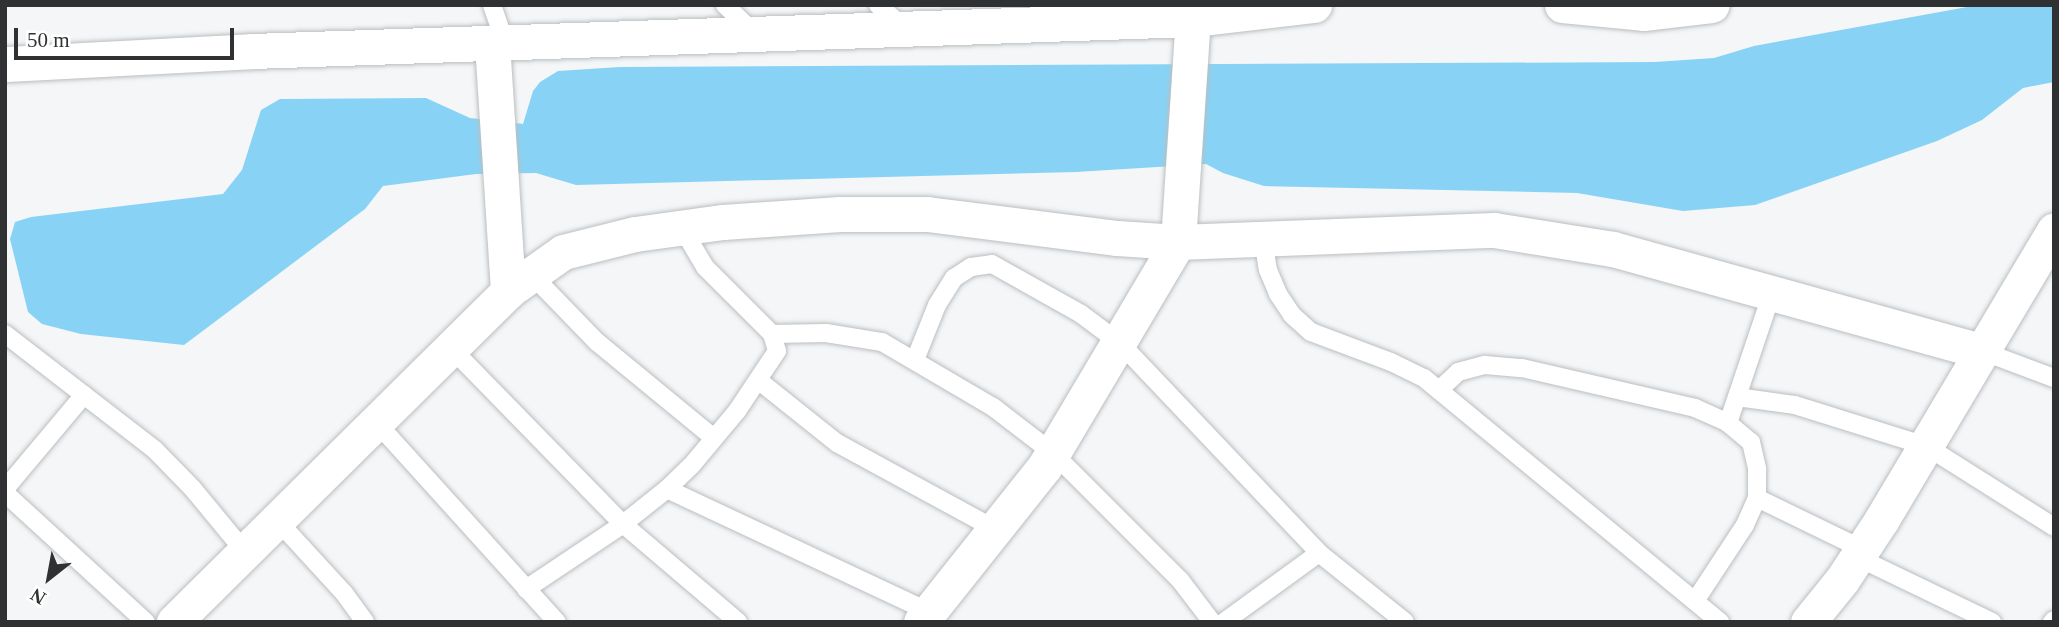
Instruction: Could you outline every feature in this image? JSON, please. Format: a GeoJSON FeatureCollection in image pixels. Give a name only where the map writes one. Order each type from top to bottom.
{"type":"FeatureCollection","features":[{"type":"Feature","properties":{"kind":"street"},"geometry":{"type":"LineString","coordinates":[[5,64],[905,29],[1314,5]]}},
{"type":"Feature","properties":{"kind":"street"},"geometry":{"type":"LineString","coordinates":[[1562,5],[1643,13],[1712,5]]}},
{"type":"Feature","properties":{"kind":"street"},"geometry":{"type":"LineString","coordinates":[[925,617],[1053,453],[1178,242],[1187,12]]}},
{"type":"Feature","properties":{"kind":"street"},"geometry":{"type":"LineString","coordinates":[[498,43],[520,282]]}},
{"type":"Feature","properties":{"kind":"street"},"geometry":{"type":"LineString","coordinates":[[191,616],[245,552],[520,282],[563,252],[635,234],[840,214],[927,214],[1117,238],[1178,242],[1494,230],[1614,249],[1982,351]]}},
{"type":"Feature","properties":{"kind":"street"},"geometry":{"type":"LineString","coordinates":[[1808,622],[1859,553],[1982,351],[2043,270],[2054,230]]}},
{"type":"Feature","properties":{"kind":"lane"},"geometry":{"type":"LineString","coordinates":[[492,5],[498,43]]}},
{"type":"Feature","properties":{"kind":"lane"},"geometry":{"type":"LineString","coordinates":[[725,5],[755,34]]}},
{"type":"Feature","properties":{"kind":"lane"},"geometry":{"type":"LineString","coordinates":[[878,5],[905,29]]}},
{"type":"Feature","properties":{"kind":"lane"},"geometry":{"type":"LineString","coordinates":[[526,589],[623,524],[667,489],[714,438],[777,351],[772,334],[705,267],[682,228]]}},
{"type":"Feature","properties":{"kind":"lane"},"geometry":{"type":"LineString","coordinates":[[1263,239],[1268,270],[1278,294],[1292,315],[1311,332],[1391,362],[1424,379],[1720,622]]}},
{"type":"Feature","properties":{"kind":"lane"},"geometry":{"type":"LineString","coordinates":[[915,360],[937,304],[954,278],[971,267],[992,264],[1081,314],[1120,343],[1319,553],[1405,622]]}},
{"type":"Feature","properties":{"kind":"lane"},"geometry":{"type":"LineString","coordinates":[[520,282],[714,438]]}},
{"type":"Feature","properties":{"kind":"lane"},"geometry":{"type":"LineString","coordinates":[[1728,423],[1772,293]]}},
{"type":"Feature","properties":{"kind":"lane"},"geometry":{"type":"LineString","coordinates":[[772,334],[826,333],[882,342],[993,407],[1053,453],[1180,580],[1213,622]]}},
{"type":"Feature","properties":{"kind":"lane"},"geometry":{"type":"LineString","coordinates":[[5,334],[155,450],[193,489],[245,552]]}},
{"type":"Feature","properties":{"kind":"lane"},"geometry":{"type":"LineString","coordinates":[[451,348],[623,524],[738,622]]}},
{"type":"Feature","properties":{"kind":"lane"},"geometry":{"type":"LineString","coordinates":[[1982,351],[2054,378]]}},
{"type":"Feature","properties":{"kind":"lane"},"geometry":{"type":"LineString","coordinates":[[1439,390],[1458,372],[1485,365],[1522,368],[1695,408],[1728,423],[1751,442],[1757,469],[1757,498],[1745,525],[1695,601]]}},
{"type":"Feature","properties":{"kind":"lane"},"geometry":{"type":"LineString","coordinates":[[758,380],[837,443],[995,528]]}},
{"type":"Feature","properties":{"kind":"lane"},"geometry":{"type":"LineString","coordinates":[[84,395],[5,491],[146,622]]}},
{"type":"Feature","properties":{"kind":"lane"},"geometry":{"type":"LineString","coordinates":[[1737,397],[1795,405],[1926,446],[2054,527]]}},
{"type":"Feature","properties":{"kind":"lane"},"geometry":{"type":"LineString","coordinates":[[376,422],[557,622]]}},
{"type":"Feature","properties":{"kind":"lane"},"geometry":{"type":"LineString","coordinates":[[667,489],[925,617]]}},
{"type":"Feature","properties":{"kind":"lane"},"geometry":{"type":"LineString","coordinates":[[1757,498],[1992,622]]}},
{"type":"Feature","properties":{"kind":"lane"},"geometry":{"type":"LineString","coordinates":[[277,520],[344,593],[365,622]]}},
{"type":"Feature","properties":{"kind":"lane"},"geometry":{"type":"LineString","coordinates":[[1224,622],[1319,553]]}},
{"type":"Feature","properties":{"kind":"water"},"geometry":{"type":"Polygon","coordinates":[[[1978,5],[2054,5],[2054,82],[2023,88],[1982,120],[1937,141],[1755,205],[1683,211],[1577,193],[1264,186],[1223,173],[1206,164],[1076,172],[576,185],[536,173],[476,174],[383,186],[365,209],[184,345],[81,334],[42,324],[28,312],[10,239],[15,222],[31,217],[223,194],[242,170],[261,110],[280,99],[426,98],[470,118],[523,124],[533,91],[540,82],[558,71],[620,67],[1655,62],[1714,58],[1754,46],[1978,5]]]}}]}
